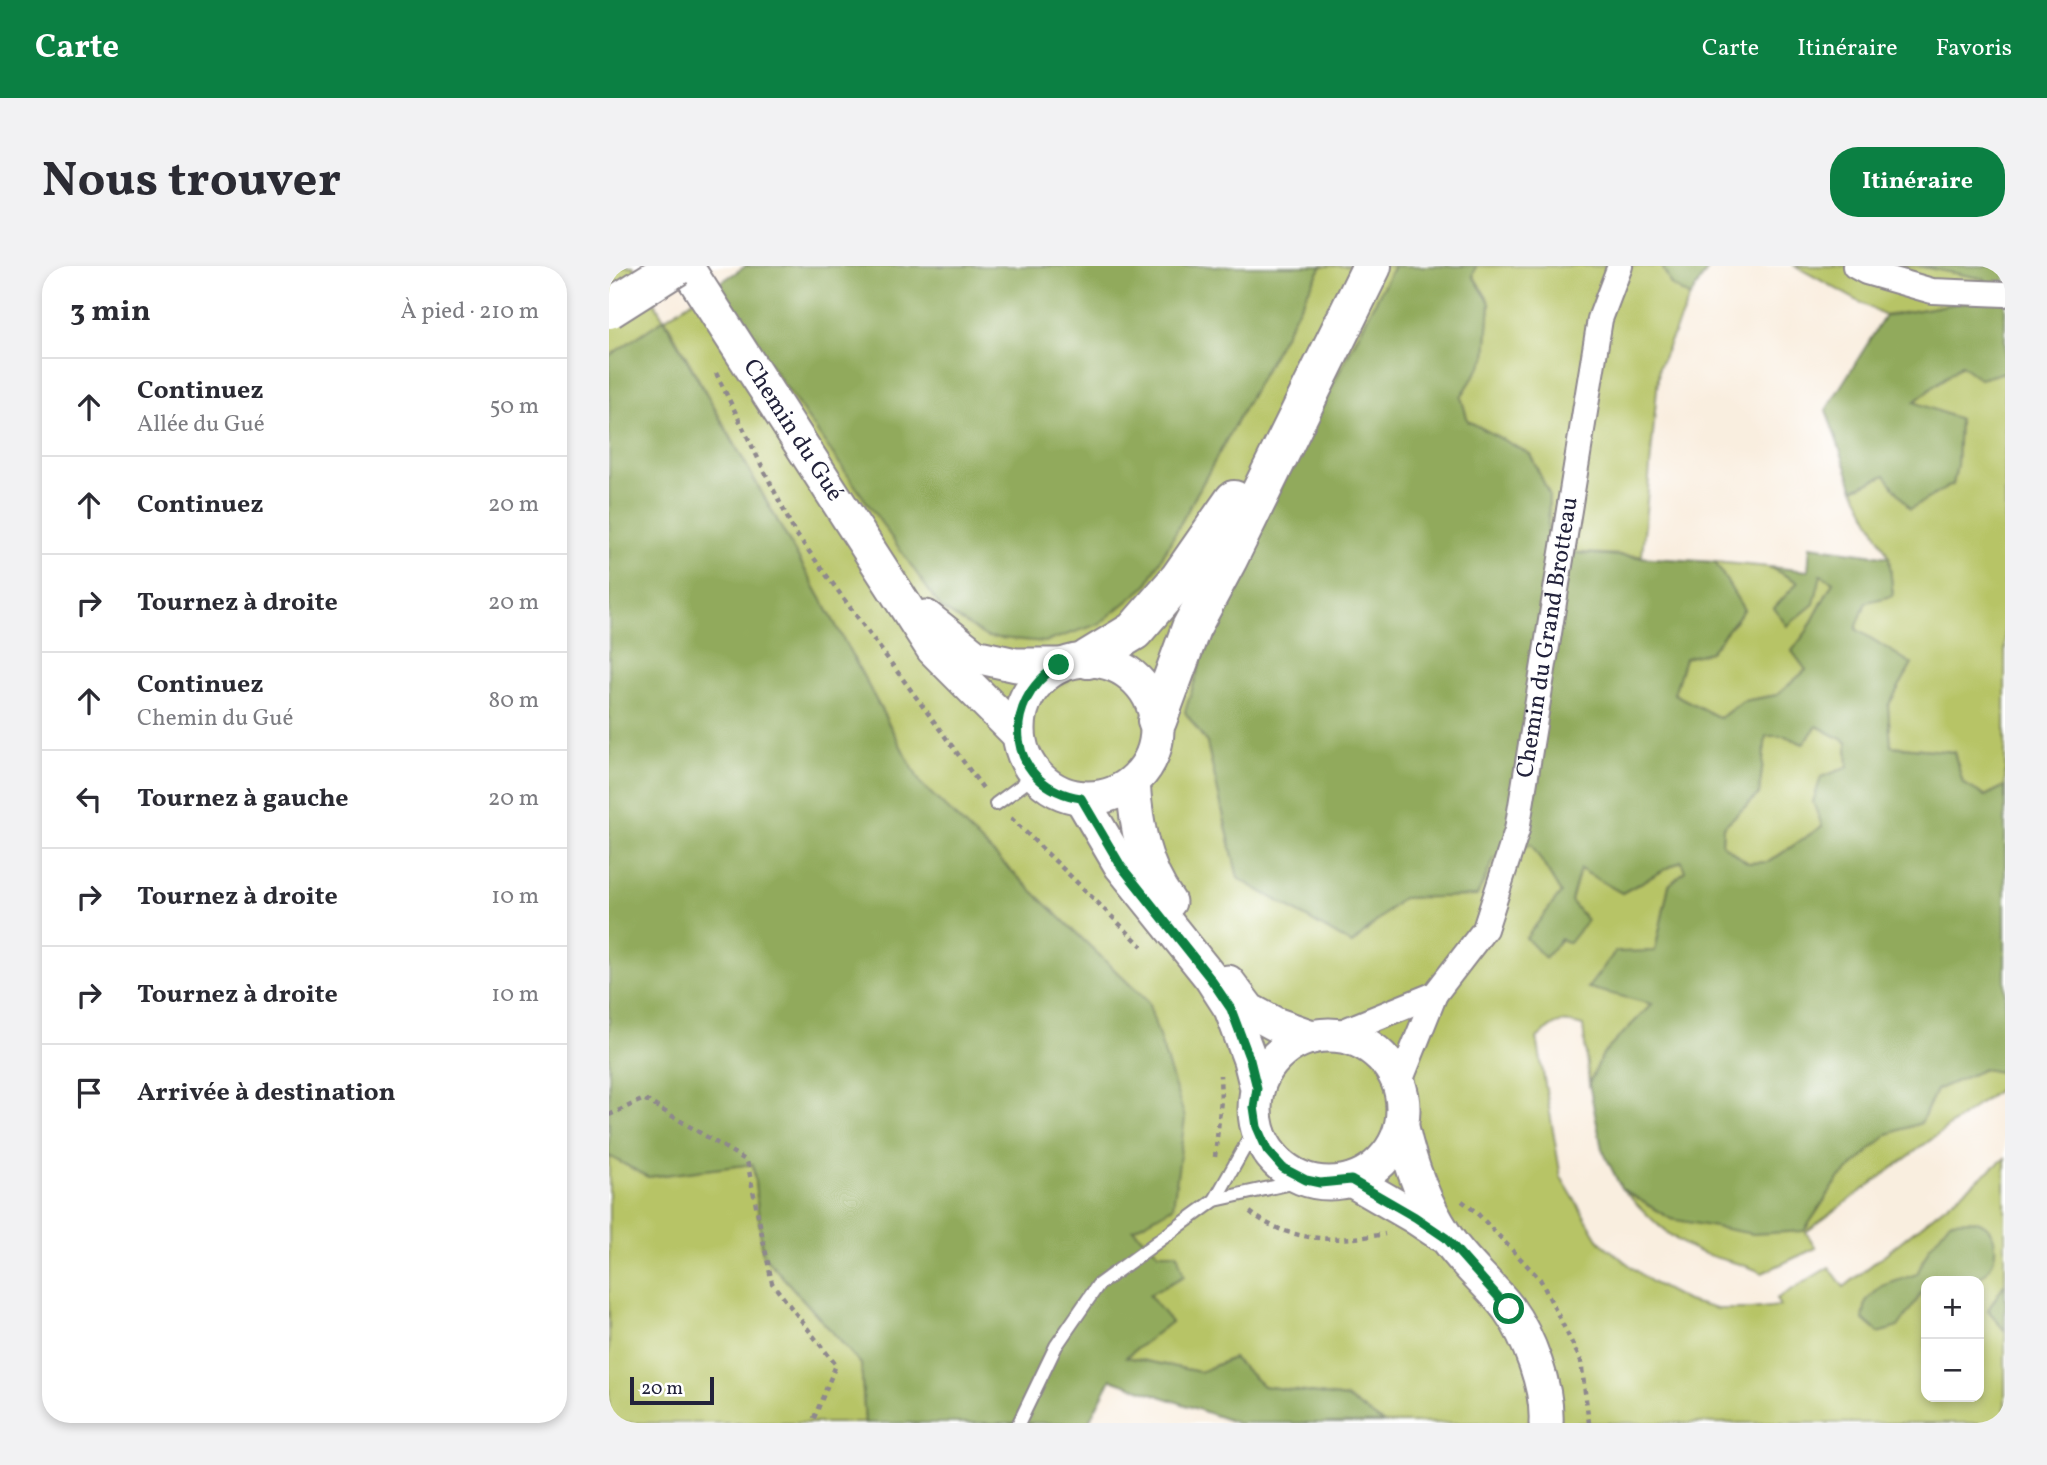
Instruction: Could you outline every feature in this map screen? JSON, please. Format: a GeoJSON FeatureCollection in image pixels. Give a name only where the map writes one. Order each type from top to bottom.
{"type":"FeatureCollection","features":[{"type":"Feature","properties":{"kind":"highway"},"geometry":{"type":"LineString","coordinates":[[609,309],[677,266]]}},
{"type":"Feature","properties":{"kind":"highway"},"geometry":{"type":"LineString","coordinates":[[1073,662],[1134,631],[1179,579],[1219,525],[1274,424],[1350,266]]}},
{"type":"Feature","properties":{"kind":"highway"},"geometry":{"type":"LineString","coordinates":[[1157,721],[1191,628],[1228,559],[1372,266]]}},
{"type":"Feature","properties":{"kind":"street","name":"Chemin du Gué"},"geometry":{"type":"LineString","coordinates":[[686,266],[933,649],[1018,734]]}},
{"type":"Feature","properties":{"kind":"street","name":"Chemin du Grand Brotteau"},"geometry":{"type":"LineString","coordinates":[[1399,1084],[1435,994],[1485,929],[1517,830],[1600,320],[1620,266]]}},
{"type":"Feature","properties":{"kind":"street"},"geometry":{"type":"LineString","coordinates":[[1855,266],[1932,291],[2005,295]]}},
{"type":"Feature","properties":{"kind":"street","name":"Chemin du Gué"},"geometry":{"type":"LineString","coordinates":[[899,596],[975,656],[1016,665],[1073,662]]}},
{"type":"Feature","properties":{"kind":"street"},"geometry":{"type":"LineString","coordinates":[[1107,661],[1135,677],[1147,690],[1157,721],[1156,745],[1150,761],[1133,782],[1106,796],[1081,798],[1051,788],[1035,775],[1025,758],[1018,734],[1021,709],[1028,693],[1044,674],[1073,662],[1107,661]]}},
{"type":"Feature","properties":{"kind":"street"},"geometry":{"type":"LineString","coordinates":[[1133,782],[1142,849],[1159,889],[1249,1010],[1275,1024],[1323,1036],[1355,1040],[1374,1050],[1389,1065],[1399,1084],[1404,1105],[1402,1127],[1406,1149],[1429,1207],[1446,1238],[1509,1309],[1534,1358],[1547,1407],[1546,1423]]}},
{"type":"Feature","properties":{"kind":"street"},"geometry":{"type":"LineString","coordinates":[[1081,798],[1121,866],[1210,978],[1231,1009],[1250,1060],[1257,1088]]}},
{"type":"Feature","properties":{"kind":"street"},"geometry":{"type":"LineString","coordinates":[[1402,1127],[1383,1160],[1369,1172],[1351,1180],[1320,1183],[1306,1180],[1283,1168],[1267,1150],[1257,1127],[1254,1107],[1257,1088],[1265,1070],[1277,1055],[1293,1044],[1323,1036],[1435,994]]}},
{"type":"Feature","properties":{"kind":"street"},"geometry":{"type":"LineString","coordinates":[[1351,1180],[1446,1238]]}},
{"type":"Feature","properties":{"kind":"lane"},"geometry":{"type":"LineString","coordinates":[[996,804],[1035,775]]}},
{"type":"Feature","properties":{"kind":"lane"},"geometry":{"type":"LineString","coordinates":[[1215,1200],[1257,1127]]}},
{"type":"Feature","properties":{"kind":"lane"},"geometry":{"type":"LineString","coordinates":[[1019,1423],[1056,1346],[1098,1284],[1215,1200],[1306,1180]]}},
{"type":"Feature","properties":{"kind":"path"},"geometry":{"type":"LineString","coordinates":[[609,1115],[644,1099],[747,1161],[772,1283],[836,1365],[812,1423]]}},
{"type":"Feature","properties":{"kind":"green space"},"geometry":{"type":"Polygon","coordinates":[[[609,266],[633,266],[664,319],[715,286],[1146,586],[1322,266],[1394,266],[1218,607],[1185,712],[1207,743],[1238,878],[1352,944],[1402,898],[1477,895],[1494,858],[1531,843],[1561,893],[1526,938],[1571,901],[1580,869],[1622,893],[1681,860],[1686,871],[1669,885],[1655,951],[1588,987],[1652,1004],[1603,1054],[1589,1084],[1583,1026],[1558,1023],[1537,1038],[1561,1177],[1600,1242],[1651,1282],[1687,1301],[1717,1309],[1751,1309],[1780,1306],[1776,1299],[1829,1267],[1844,1287],[2005,1158],[2005,1283],[1988,1310],[2005,1331],[2005,1423],[1384,1423],[1346,1398],[1263,1386],[1233,1358],[1200,1372],[1125,1357],[1148,1295],[1159,1253],[1133,1229],[1148,1002],[921,784],[665,319],[609,356],[609,266]]]}},
{"type":"Feature","properties":{"kind":"green space"},"geometry":{"type":"Polygon","coordinates":[[[746,266],[1322,266],[1146,586],[1099,624],[1045,642],[987,637],[941,608],[715,286],[746,266]]]}},
{"type":"Feature","properties":{"kind":"green space"},"geometry":{"type":"Polygon","coordinates":[[[1394,266],[1476,266],[1473,276],[1490,303],[1486,357],[1461,397],[1468,421],[1530,454],[1549,494],[1547,551],[1715,562],[1744,610],[1710,652],[1685,658],[1674,694],[1720,718],[1743,701],[1777,695],[1806,670],[1792,651],[1807,631],[1833,582],[1821,575],[1814,604],[1787,626],[1774,608],[1798,582],[1769,567],[1808,571],[1810,546],[1889,557],[1893,596],[1866,602],[1856,629],[1912,664],[1888,706],[1891,746],[1954,752],[1963,783],[1985,796],[2005,786],[2005,1073],[1984,1069],[1936,1090],[1921,1123],[1888,1134],[1838,1180],[1804,1231],[1753,1234],[1671,1219],[1621,1188],[1602,1149],[1589,1084],[1603,1054],[1652,1004],[1588,988],[1615,952],[1655,951],[1669,885],[1685,871],[1681,861],[1622,893],[1580,869],[1571,901],[1587,920],[1569,943],[1561,939],[1545,958],[1526,938],[1561,893],[1531,844],[1494,859],[1477,896],[1402,898],[1352,944],[1238,878],[1207,743],[1185,712],[1218,607],[1394,266]],[[1817,726],[1803,744],[1786,736],[1766,736],[1759,794],[1723,827],[1722,844],[1748,863],[1769,862],[1822,826],[1813,802],[1821,777],[1848,767],[1847,742],[1817,726]]]}},
{"type":"Feature","properties":{"kind":"green space"},"geometry":{"type":"Polygon","coordinates":[[[1476,266],[1662,266],[1671,285],[1690,297],[1659,367],[1642,556],[1547,551],[1549,494],[1530,454],[1468,421],[1461,397],[1486,357],[1490,303],[1473,275],[1476,266]]]}},
{"type":"Feature","properties":{"kind":"green space"},"geometry":{"type":"Polygon","coordinates":[[[1662,266],[1710,266],[1690,297],[1671,285],[1662,266]]]}},
{"type":"Feature","properties":{"kind":"green space"},"geometry":{"type":"Polygon","coordinates":[[[1795,266],[1918,266],[1985,279],[1971,301],[1885,316],[1795,266]]]}},
{"type":"Feature","properties":{"kind":"green space"},"geometry":{"type":"Polygon","coordinates":[[[1918,266],[2005,266],[2005,372],[1980,379],[1961,365],[1914,402],[1959,419],[1957,465],[1953,484],[1910,509],[1885,475],[1854,489],[1826,410],[1885,316],[1971,301],[1985,279],[1918,266]]]}},
{"type":"Feature","properties":{"kind":"green space"},"geometry":{"type":"Polygon","coordinates":[[[664,319],[833,620],[921,784],[1148,1002],[1185,1118],[1173,1207],[1133,1229],[1159,1253],[1177,1253],[1184,1276],[1149,1295],[1171,1322],[1126,1357],[1200,1372],[1233,1358],[1263,1386],[1346,1398],[1384,1423],[1237,1423],[1111,1379],[1088,1423],[865,1423],[861,1364],[763,1255],[753,1164],[648,1177],[609,1156],[609,356],[664,319]]]}},
{"type":"Feature","properties":{"kind":"green space"},"geometry":{"type":"Polygon","coordinates":[[[1962,365],[1980,379],[2005,372],[2005,786],[1985,796],[1963,784],[1954,752],[1891,746],[1888,706],[1912,664],[1856,629],[1866,602],[1893,596],[1889,557],[1854,489],[1885,475],[1953,485],[1957,465],[1959,419],[1914,402],[1962,365]]]}},
{"type":"Feature","properties":{"kind":"green space"},"geometry":{"type":"Polygon","coordinates":[[[1715,562],[1769,567],[1798,582],[1821,574],[1833,582],[1807,631],[1792,651],[1806,670],[1777,695],[1743,701],[1720,718],[1674,694],[1685,658],[1744,610],[1715,562]]]}},
{"type":"Feature","properties":{"kind":"green space"},"geometry":{"type":"Polygon","coordinates":[[[1817,726],[1847,742],[1848,768],[1821,777],[1823,826],[1768,862],[1748,863],[1722,844],[1723,827],[1759,794],[1766,736],[1786,736],[1803,744],[1817,726]]]}},
{"type":"Feature","properties":{"kind":"green space"},"geometry":{"type":"Polygon","coordinates":[[[1984,1069],[2005,1073],[2005,1085],[1806,1232],[1816,1248],[1762,1273],[1745,1265],[1709,1256],[1671,1236],[1621,1188],[1671,1219],[1803,1231],[1838,1180],[1888,1134],[1921,1123],[1936,1090],[1984,1069]]]}},
{"type":"Feature","properties":{"kind":"green space"},"geometry":{"type":"Polygon","coordinates":[[[609,1156],[648,1177],[753,1164],[763,1255],[861,1364],[865,1423],[609,1423],[609,1156]]]}},
{"type":"Feature","properties":{"kind":"green space"},"geometry":{"type":"Polygon","coordinates":[[[1950,1221],[1977,1221],[1992,1233],[1995,1243],[1992,1262],[1981,1276],[1921,1276],[1921,1294],[1898,1327],[1879,1333],[1863,1319],[1866,1301],[1882,1286],[1917,1274],[1929,1248],[1950,1221]]]}},
{"type":"Feature","properties":{"kind":"green space"},"geometry":{"type":"Polygon","coordinates":[[[2005,1283],[2005,1331],[1988,1310],[2005,1283]]]}},
{"type":"Feature","properties":{"kind":"route"},"geometry":{"type":"LineString","coordinates":[[1059,665],[1044,674],[1028,693],[1021,709],[1018,734],[1020,747],[1035,775],[1042,781],[1051,788],[1081,798],[1121,866],[1210,978],[1231,1009],[1250,1060],[1257,1088],[1254,1107],[1257,1127],[1267,1150],[1283,1168],[1306,1180],[1336,1183],[1351,1180],[1415,1217],[1446,1238],[1509,1309]]}}]}
